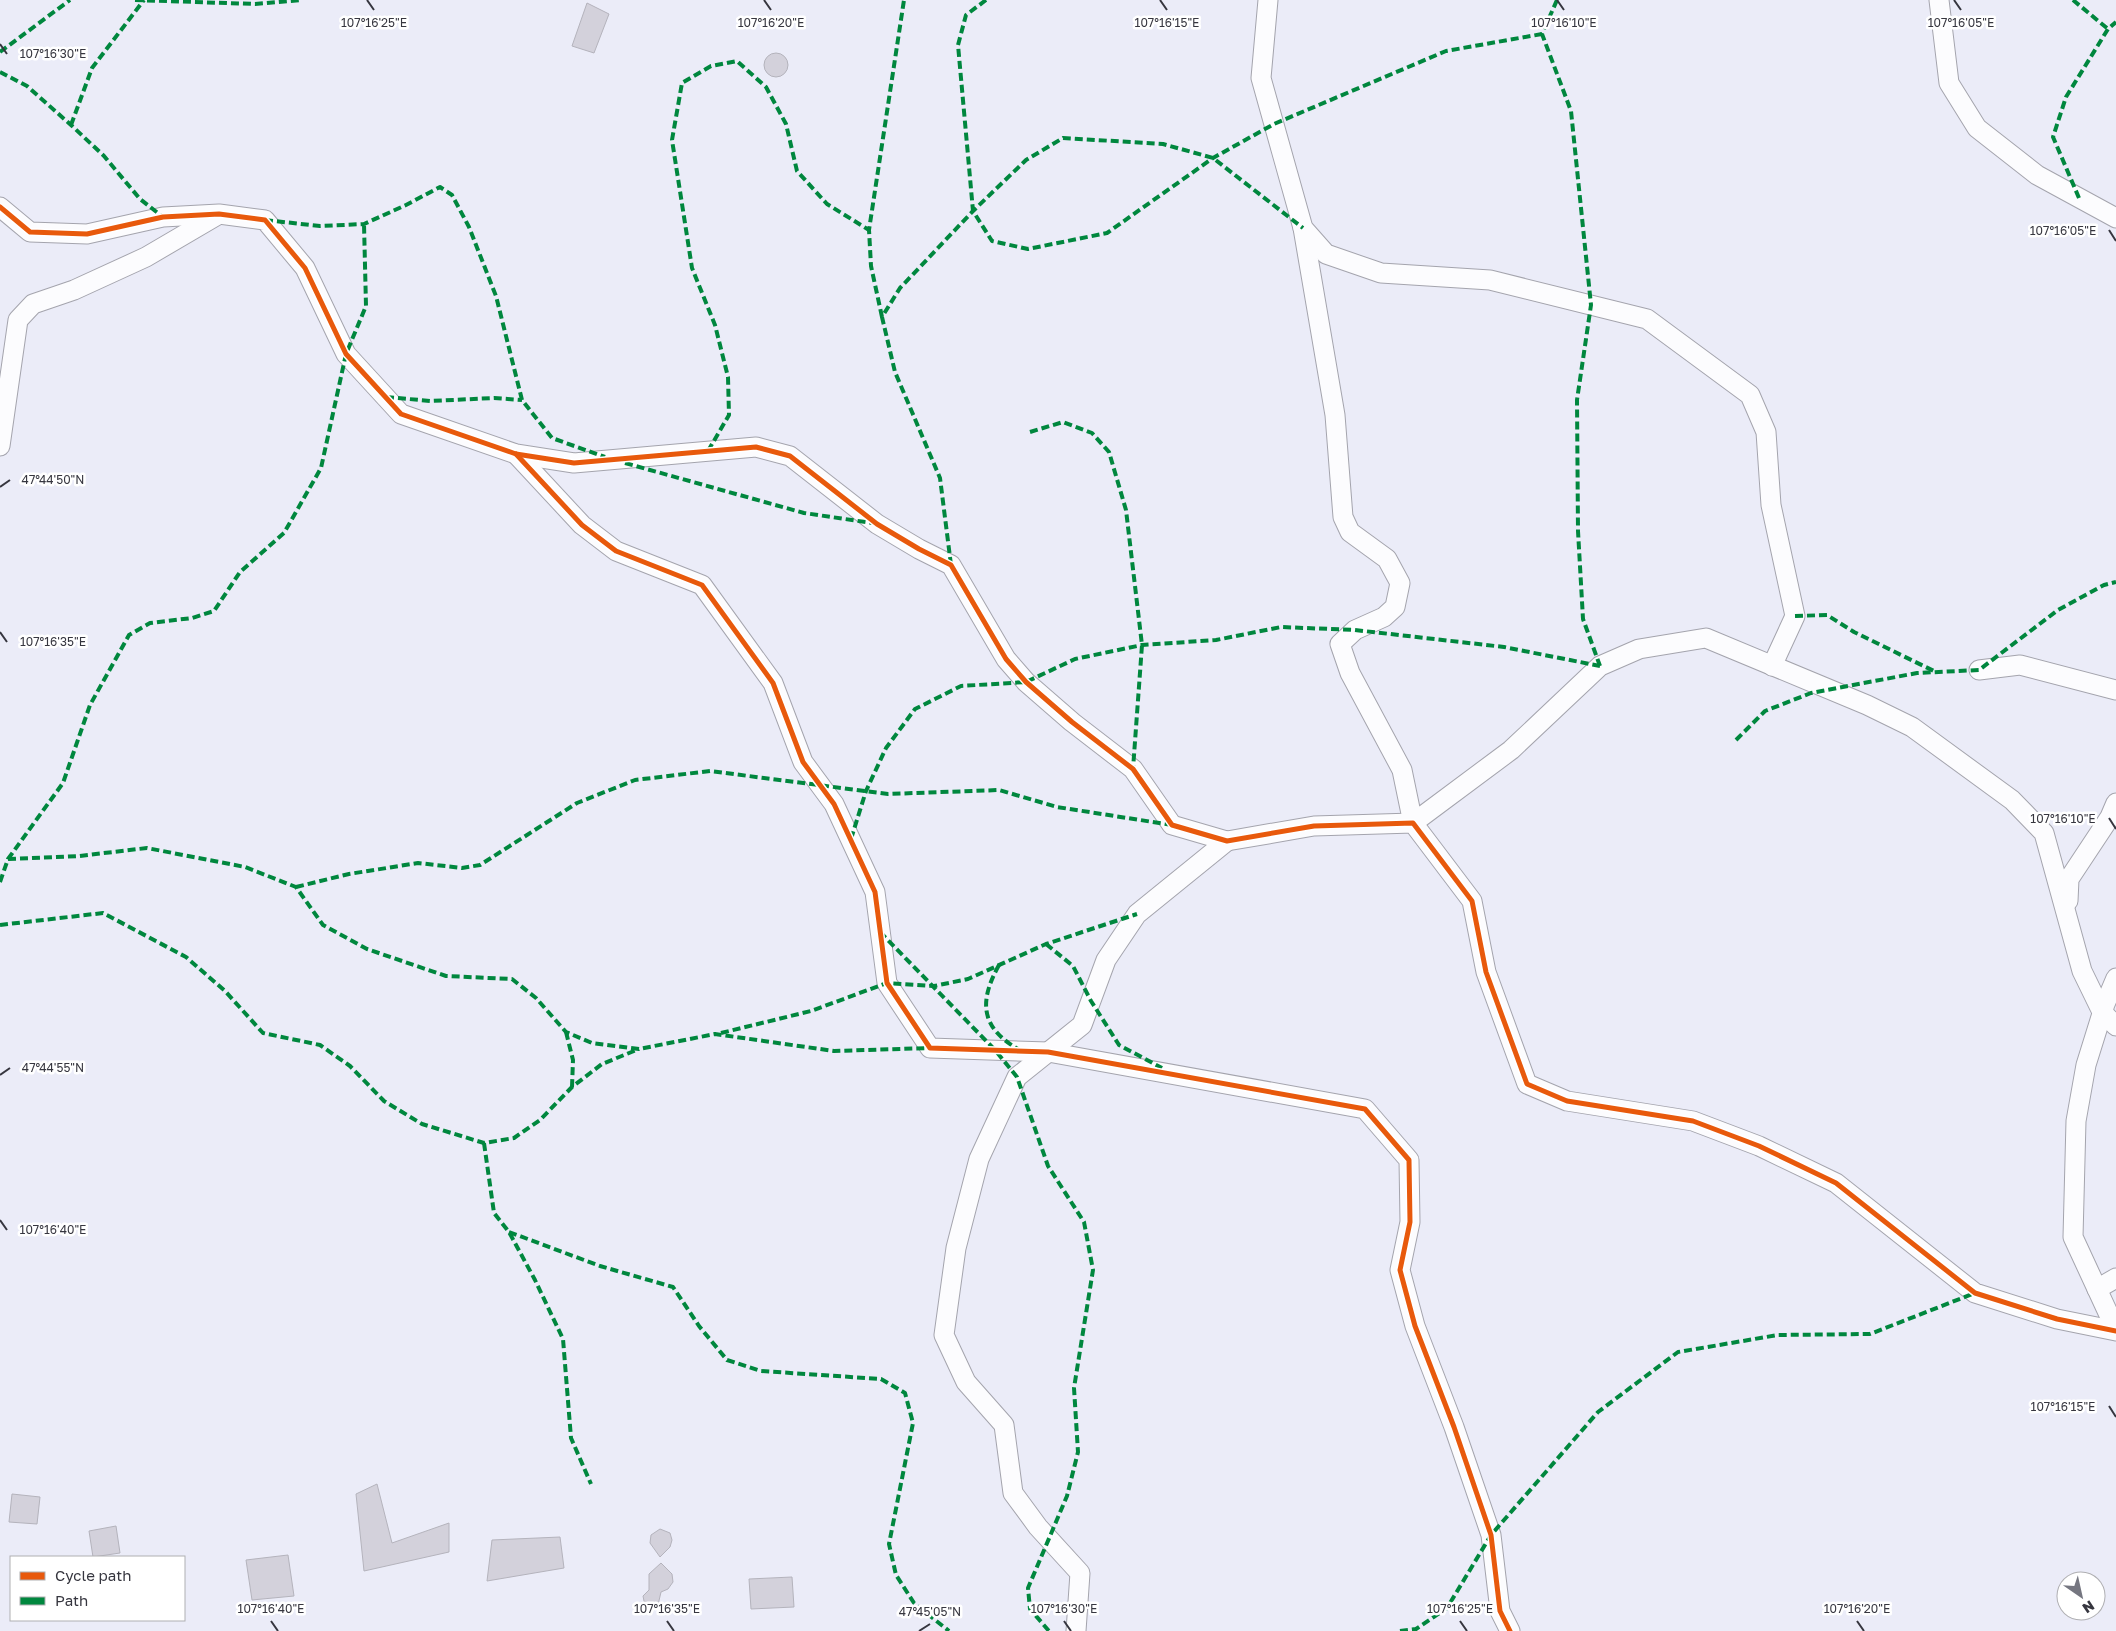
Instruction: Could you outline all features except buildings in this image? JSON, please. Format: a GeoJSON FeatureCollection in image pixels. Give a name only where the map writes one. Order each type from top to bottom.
{"type":"FeatureCollection","features":[{"type":"Feature","properties":{"kind":"street"},"geometry":{"type":"LineString","coordinates":[[1268,0],[1261,78],[1303,228],[1335,415],[1344,517],[1350,532],[1387,559],[1400,583],[1395,607],[1384,617],[1355,630],[1340,644],[1350,673],[1402,770],[1413,823],[1472,901],[1486,972],[1527,1084],[1567,1101],[1694,1121],[1759,1146],[1836,1182],[1975,1293],[2057,1319],[2116,1331]]}},
{"type":"Feature","properties":{"kind":"street"},"geometry":{"type":"LineString","coordinates":[[1939,0],[1949,83],[1977,128],[2037,174],[2116,218]]}},
{"type":"Feature","properties":{"kind":"street"},"geometry":{"type":"LineString","coordinates":[[0,207],[30,232],[87,234],[163,217],[219,214],[265,220],[305,268],[346,354],[401,414],[516,454],[574,463],[756,446],[790,456],[877,524],[918,549],[951,565],[1006,659],[1026,682],[1072,722],[1133,770],[1172,825],[1228,841],[1314,826],[1413,823],[1511,750],[1600,666],[1639,649],[1706,638],[1866,705],[1912,727],[2012,800],[2044,833],[2082,971],[2102,1012],[2116,1026]]}},
{"type":"Feature","properties":{"kind":"street"},"geometry":{"type":"LineString","coordinates":[[0,446],[18,320],[32,304],[74,290],[146,257],[219,214]]}},
{"type":"Feature","properties":{"kind":"street"},"geometry":{"type":"LineString","coordinates":[[1303,228],[1326,254],[1380,273],[1490,280],[1647,320],[1750,395],[1766,432],[1771,505],[1794,616],[1772,666]]}},
{"type":"Feature","properties":{"kind":"street"},"geometry":{"type":"LineString","coordinates":[[516,454],[582,525],[616,551],[702,585],[773,683],[803,762],[834,804],[875,892],[887,983],[930,1048],[1048,1052],[1366,1109],[1409,1160],[1410,1222],[1400,1270],[1415,1326],[1454,1427],[1491,1535],[1500,1611],[1510,1631]]}},
{"type":"Feature","properties":{"kind":"street"},"geometry":{"type":"LineString","coordinates":[[1979,670],[2020,665],[2116,690]]}},
{"type":"Feature","properties":{"kind":"street"},"geometry":{"type":"LineString","coordinates":[[2068,918],[2069,879],[2110,817],[2116,803]]}},
{"type":"Feature","properties":{"kind":"street"},"geometry":{"type":"LineString","coordinates":[[1076,1631],[1080,1573],[1038,1527],[1013,1493],[1004,1426],[966,1382],[944,1335],[956,1248],[979,1159],[1017,1077],[1082,1025],[1106,960],[1137,914],[1228,841]]}},
{"type":"Feature","properties":{"kind":"street"},"geometry":{"type":"LineString","coordinates":[[2116,978],[2102,1012],[2086,1065],[2076,1121],[2073,1237],[2116,1331]]}},
{"type":"Feature","properties":{"kind":"street"},"geometry":{"type":"LineString","coordinates":[[2097,1289],[2116,1278]]}},
{"type":"Feature","properties":{"kind":"marked path"},"geometry":{"type":"LineString","coordinates":[[0,52],[70,0]]}},
{"type":"Feature","properties":{"kind":"marked path"},"geometry":{"type":"LineString","coordinates":[[135,0],[255,4],[301,0]]}},
{"type":"Feature","properties":{"kind":"marked path"},"geometry":{"type":"LineString","coordinates":[[71,125],[92,68],[144,0]]}},
{"type":"Feature","properties":{"kind":"marked path"},"geometry":{"type":"LineString","coordinates":[[882,317],[871,266],[869,230],[904,0]]}},
{"type":"Feature","properties":{"kind":"marked path"},"geometry":{"type":"LineString","coordinates":[[986,0],[966,15],[958,45],[973,211],[992,241],[1028,249],[1107,233],[1213,158],[1274,124],[1446,51],[1542,34]]}},
{"type":"Feature","properties":{"kind":"marked path"},"geometry":{"type":"LineString","coordinates":[[1557,0],[1542,34],[1571,111],[1591,305],[1577,400],[1578,531],[1583,619],[1600,666]]}},
{"type":"Feature","properties":{"kind":"marked path"},"geometry":{"type":"LineString","coordinates":[[2073,0],[2108,29]]}},
{"type":"Feature","properties":{"kind":"marked path"},"geometry":{"type":"LineString","coordinates":[[2079,198],[2053,137],[2066,97],[2108,29],[2116,22]]}},
{"type":"Feature","properties":{"kind":"marked path"},"geometry":{"type":"LineString","coordinates":[[708,451],[729,415],[728,377],[715,325],[692,268],[672,140],[682,83],[711,66],[737,61],[766,87],[786,124],[797,171],[827,204],[869,230]]}},
{"type":"Feature","properties":{"kind":"marked path"},"geometry":{"type":"LineString","coordinates":[[0,72],[27,86],[71,125],[104,156],[140,199],[163,217]]}},
{"type":"Feature","properties":{"kind":"marked path"},"geometry":{"type":"LineString","coordinates":[[951,565],[940,478],[895,372],[882,317],[900,288],[973,211],[1026,160],[1063,138],[1163,144],[1213,158],[1303,228]]}},
{"type":"Feature","properties":{"kind":"marked path"},"geometry":{"type":"LineString","coordinates":[[265,220],[320,226],[364,224],[440,187],[452,195],[469,227],[496,296],[522,400],[552,438],[605,457]]}},
{"type":"Feature","properties":{"kind":"marked path"},"geometry":{"type":"LineString","coordinates":[[0,882],[8,859],[63,783],[90,705],[129,635],[150,623],[192,618],[214,611],[240,572],[284,533],[321,468],[346,354],[366,306],[364,224]]}},
{"type":"Feature","properties":{"kind":"marked path"},"geometry":{"type":"LineString","coordinates":[[386,397],[431,401],[494,398],[522,400]]}},
{"type":"Feature","properties":{"kind":"marked path"},"geometry":{"type":"LineString","coordinates":[[1030,432],[1063,422],[1092,433],[1109,452],[1126,510],[1142,645],[1133,769]]}},
{"type":"Feature","properties":{"kind":"marked path"},"geometry":{"type":"LineString","coordinates":[[625,463],[804,513],[872,523]]}},
{"type":"Feature","properties":{"kind":"marked path"},"geometry":{"type":"LineString","coordinates":[[1736,740],[1765,711],[1811,693],[1917,673],[1979,670],[2058,610],[2104,585],[2116,582]]}},
{"type":"Feature","properties":{"kind":"marked path"},"geometry":{"type":"LineString","coordinates":[[1795,616],[1827,615],[1854,632],[1936,672]]}},
{"type":"Feature","properties":{"kind":"marked path"},"geometry":{"type":"LineString","coordinates":[[851,839],[866,791],[886,748],[915,709],[961,686],[1026,682],[1075,659],[1142,645],[1216,640],[1281,627],[1355,630],[1504,647],[1600,666]]}},
{"type":"Feature","properties":{"kind":"marked path"},"geometry":{"type":"LineString","coordinates":[[296,887],[349,874],[418,863],[462,868],[480,865],[577,803],[635,780],[710,771],[888,794],[999,790],[1057,807],[1172,825]]}},
{"type":"Feature","properties":{"kind":"marked path"},"geometry":{"type":"LineString","coordinates":[[8,859],[79,856],[147,848],[245,867],[296,887],[323,925],[367,949],[446,976],[512,979],[536,998],[566,1032],[592,1043],[639,1049],[715,1034],[834,1051],[930,1048]]}},
{"type":"Feature","properties":{"kind":"marked path"},"geometry":{"type":"LineString","coordinates":[[0,925],[103,913],[186,957],[225,991],[263,1033],[320,1045],[350,1066],[384,1101],[422,1124],[484,1143],[514,1138],[540,1120],[572,1087],[602,1064],[639,1049]]}},
{"type":"Feature","properties":{"kind":"marked path"},"geometry":{"type":"LineString","coordinates":[[721,1033],[811,1011],[887,983],[934,986],[968,979],[1046,944],[1137,914]]}},
{"type":"Feature","properties":{"kind":"marked path"},"geometry":{"type":"LineString","coordinates":[[880,932],[995,1050],[1017,1077],[1048,1166],[1084,1222],[1093,1270],[1074,1388],[1078,1452],[1067,1496],[1028,1588],[1030,1609],[1049,1631]]}},
{"type":"Feature","properties":{"kind":"marked path"},"geometry":{"type":"LineString","coordinates":[[1046,944],[1073,966],[1091,1001],[1119,1045],[1162,1068]]}},
{"type":"Feature","properties":{"kind":"marked path"},"geometry":{"type":"LineString","coordinates":[[999,965],[988,990],[987,1012],[996,1032],[1005,1041],[1018,1049]]}},
{"type":"Feature","properties":{"kind":"marked path"},"geometry":{"type":"LineString","coordinates":[[566,1032],[573,1060],[572,1087]]}},
{"type":"Feature","properties":{"kind":"marked path"},"geometry":{"type":"LineString","coordinates":[[484,1143],[494,1213],[509,1232],[535,1280],[563,1339],[571,1438],[591,1484]]}},
{"type":"Feature","properties":{"kind":"marked path"},"geometry":{"type":"LineString","coordinates":[[509,1232],[600,1266],[673,1287],[699,1326],[727,1360],[761,1371],[881,1379],[905,1393],[913,1423],[889,1544],[896,1575],[914,1603],[949,1631]]}},
{"type":"Feature","properties":{"kind":"marked path"},"geometry":{"type":"LineString","coordinates":[[1400,1631],[1416,1629],[1447,1608],[1491,1535],[1598,1412],[1678,1352],[1778,1335],[1870,1334],[1975,1293]]}},
{"type":"Feature","properties":{"kind":"cycle path"},"geometry":{"type":"LineString","coordinates":[[0,207],[30,232],[87,234],[163,217],[219,214],[265,220],[305,268],[346,354],[401,414],[516,454],[574,463],[756,447],[790,456],[877,524],[919,549],[951,565],[1006,659],[1026,682],[1072,722],[1133,769],[1172,825],[1227,841],[1314,826],[1413,823],[1472,901],[1486,972],[1527,1084],[1567,1101],[1693,1121],[1759,1146],[1836,1183],[1975,1293],[2057,1319],[2116,1331]]}},
{"type":"Feature","properties":{"kind":"cycle path"},"geometry":{"type":"LineString","coordinates":[[516,454],[582,525],[616,551],[702,585],[773,683],[803,762],[834,804],[875,892],[887,983],[930,1048],[1048,1052],[1365,1109],[1409,1160],[1410,1222],[1400,1270],[1415,1326],[1454,1427],[1491,1535],[1500,1611],[1510,1631]]}}]}
